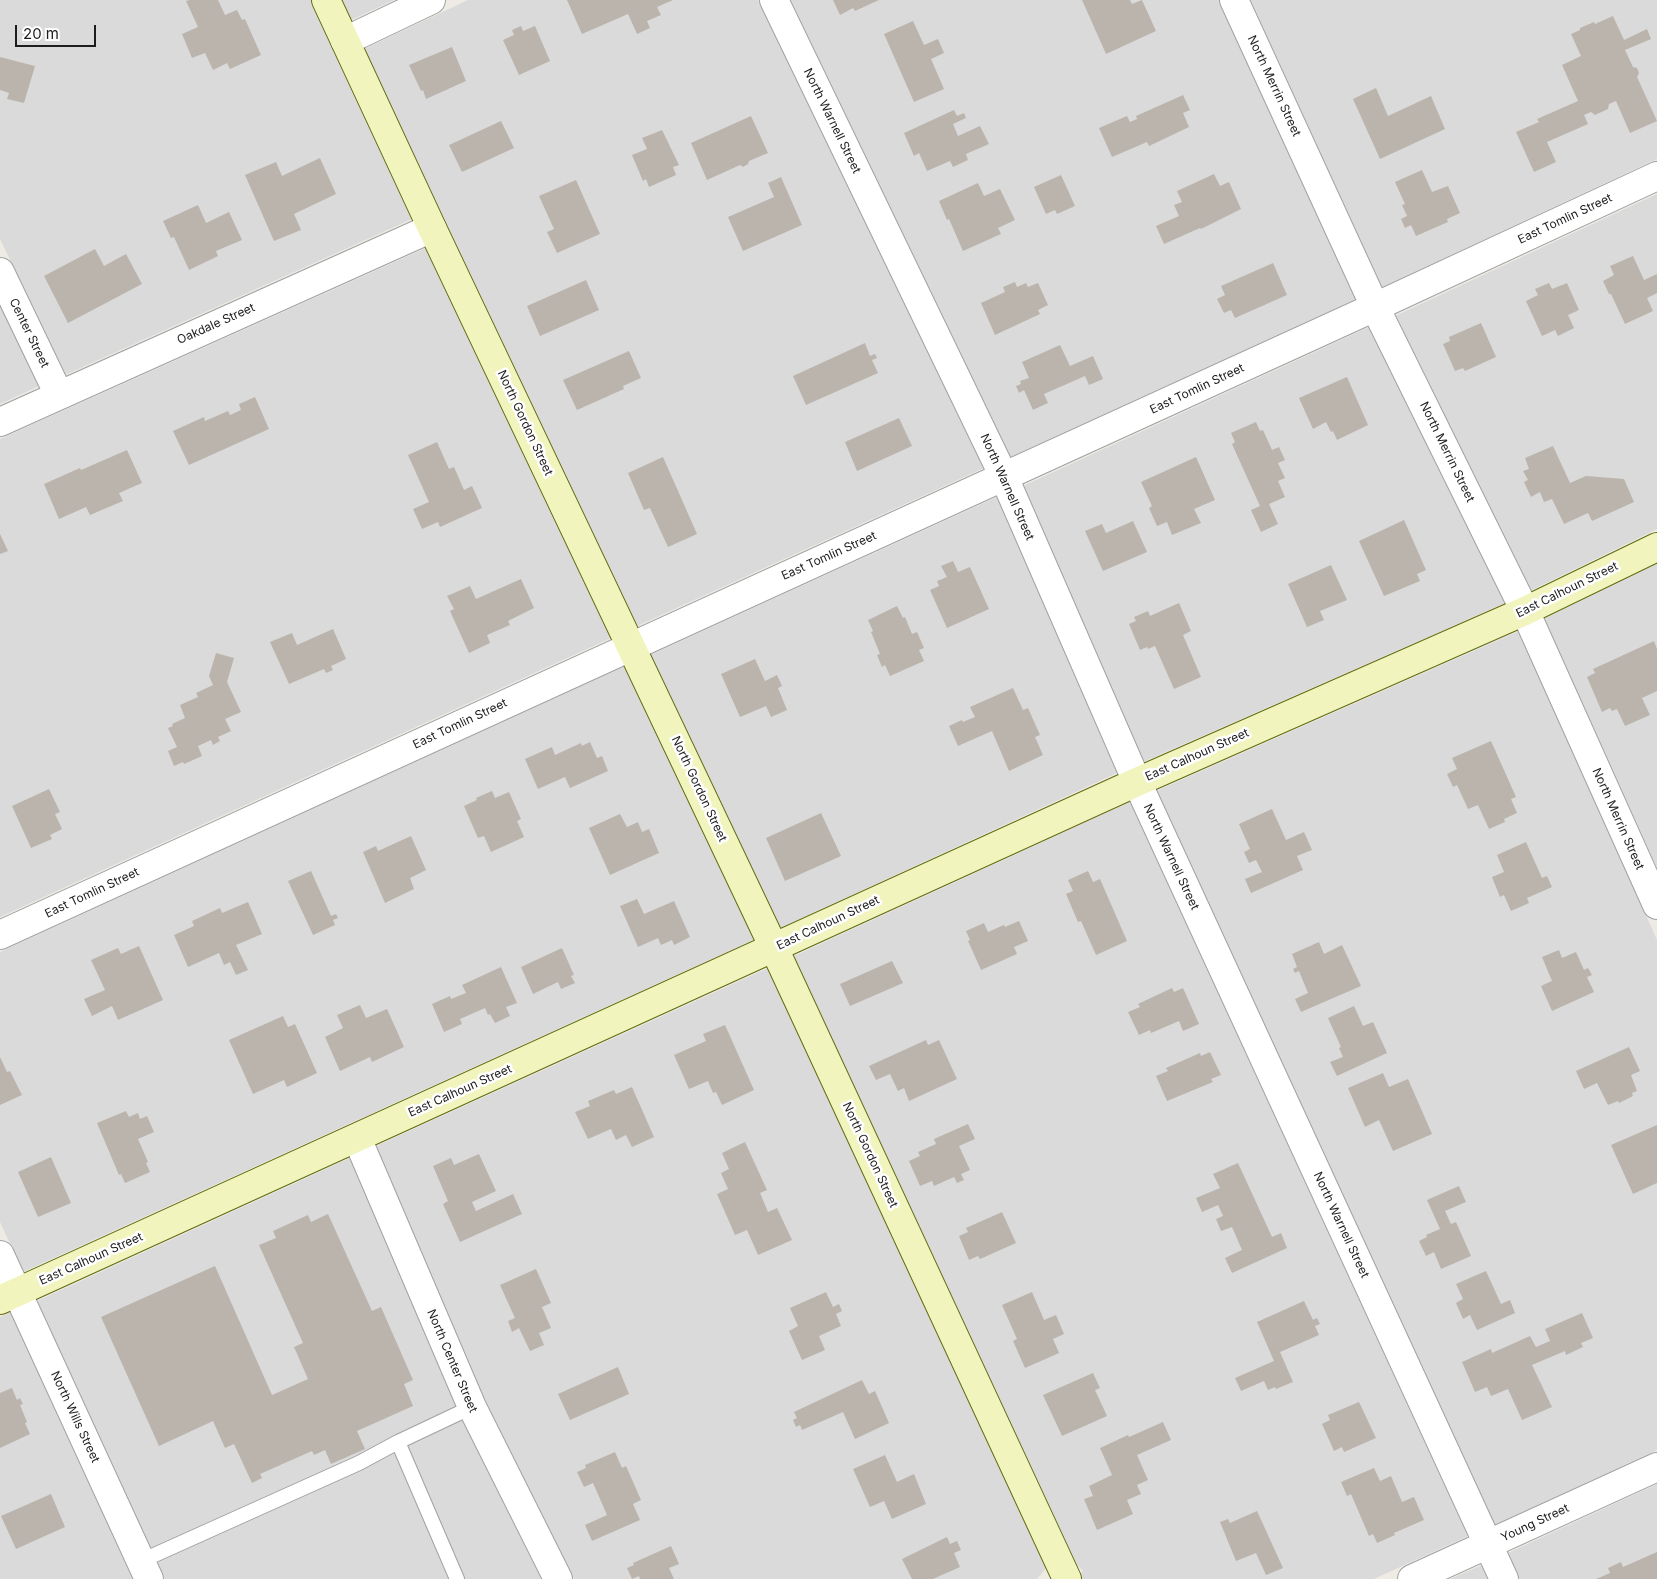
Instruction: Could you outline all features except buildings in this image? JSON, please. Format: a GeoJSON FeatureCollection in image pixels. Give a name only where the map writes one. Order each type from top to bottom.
{"type":"FeatureCollection","features":[{"type":"Feature","properties":{"kind":"street","name":"North Gordon Street"},"geometry":{"type":"LineString","coordinates":[[326,0],[432,228],[774,948],[1062,1577]]}},
{"type":"Feature","properties":{"kind":"street"},"geometry":{"type":"LineString","coordinates":[[345,41],[431,0]]}},
{"type":"Feature","properties":{"kind":"street","name":"North Warnell Street"},"geometry":{"type":"LineString","coordinates":[[774,0],[1004,477],[1136,782],[1504,1579]]}},
{"type":"Feature","properties":{"kind":"street","name":"North Merrin Street"},"geometry":{"type":"LineString","coordinates":[[1234,0],[1375,308],[1525,611],[1657,905]]}},
{"type":"Feature","properties":{"kind":"street","name":"East Tomlin Street"},"geometry":{"type":"LineString","coordinates":[[0,935],[1375,308],[1657,176]]}},
{"type":"Feature","properties":{"kind":"street","name":"Oakdale Street"},"geometry":{"type":"LineString","coordinates":[[0,422],[432,228]]}},
{"type":"Feature","properties":{"kind":"street","name":"Center Street"},"geometry":{"type":"LineString","coordinates":[[0,272],[59,395]]}},
{"type":"Feature","properties":{"kind":"street","name":"East Calhoun Street"},"geometry":{"type":"LineString","coordinates":[[8,1296],[1136,782],[1525,611],[1657,547]]}},
{"type":"Feature","properties":{"kind":"street","name":"North Center Street"},"geometry":{"type":"LineString","coordinates":[[357,1138],[472,1407],[558,1579]]}},
{"type":"Feature","properties":{"kind":"street","name":"North Wills Street"},"geometry":{"type":"LineString","coordinates":[[0,1255],[8,1296],[145,1570]]}},
{"type":"Feature","properties":{"kind":"street","name":"Young Street"},"geometry":{"type":"LineString","coordinates":[[1412,1579],[1657,1467]]}},
{"type":"Feature","properties":{"kind":"lane"},"geometry":{"type":"LineString","coordinates":[[145,1570],[398,1442],[472,1407]]}},
{"type":"Feature","properties":{"kind":"lane"},"geometry":{"type":"LineString","coordinates":[[398,1442],[457,1579]]}},
{"type":"Feature","properties":{"kind":"shaded area"},"geometry":{"type":"Polygon","coordinates":[[[0,0],[311,0],[412,219],[65,375],[0,239],[0,0]]]}},
{"type":"Feature","properties":{"kind":"shaded area"},"geometry":{"type":"Polygon","coordinates":[[[342,0],[394,0],[351,20],[342,0]]]}},
{"type":"Feature","properties":{"kind":"shaded area"},"geometry":{"type":"Polygon","coordinates":[[[468,0],[758,0],[984,468],[637,626],[444,222],[364,49],[468,0]]]}},
{"type":"Feature","properties":{"kind":"shaded area"},"geometry":{"type":"Polygon","coordinates":[[[789,0],[1219,0],[1356,299],[1010,457],[789,0]]]}},
{"type":"Feature","properties":{"kind":"shaded area"},"geometry":{"type":"Polygon","coordinates":[[[1250,0],[1657,0],[1657,159],[1382,287],[1250,0]]]}},
{"type":"Feature","properties":{"kind":"shaded area"},"geometry":{"type":"Polygon","coordinates":[[[1657,194],[1657,529],[1530,591],[1395,316],[1657,194]]]}},
{"type":"Feature","properties":{"kind":"shaded area"},"geometry":{"type":"Polygon","coordinates":[[[426,248],[611,638],[0,917],[0,439],[426,248]]]}},
{"type":"Feature","properties":{"kind":"shaded area"},"geometry":{"type":"Polygon","coordinates":[[[0,304],[39,386],[0,404],[0,304]]]}},
{"type":"Feature","properties":{"kind":"shaded area"},"geometry":{"type":"Polygon","coordinates":[[[1369,327],[1505,603],[1143,762],[1023,486],[1369,327]]]}},
{"type":"Feature","properties":{"kind":"shaded area"},"geometry":{"type":"Polygon","coordinates":[[[997,497],[1117,773],[780,928],[650,655],[997,497]]]}},
{"type":"Feature","properties":{"kind":"shaded area"},"geometry":{"type":"Polygon","coordinates":[[[1657,564],[1657,871],[1544,619],[1657,564]]]}},
{"type":"Feature","properties":{"kind":"shaded area"},"geometry":{"type":"Polygon","coordinates":[[[1519,631],[1657,940],[1657,1450],[1494,1525],[1156,791],[1519,631]]]}},
{"type":"Feature","properties":{"kind":"shaded area"},"geometry":{"type":"Polygon","coordinates":[[[625,666],[755,939],[23,1272],[0,1222],[0,952],[625,666]]]}},
{"type":"Feature","properties":{"kind":"shaded area"},"geometry":{"type":"Polygon","coordinates":[[[1130,802],[1468,1536],[1374,1579],[1082,1579],[1080,1575],[1083,1571],[1075,1563],[794,956],[1130,802]]]}},
{"type":"Feature","properties":{"kind":"shaded area"},"geometry":{"type":"Polygon","coordinates":[[[768,968],[1046,1568],[1037,1579],[574,1579],[484,1401],[376,1146],[768,968]]]}},
{"type":"Feature","properties":{"kind":"shaded area"},"geometry":{"type":"Polygon","coordinates":[[[350,1158],[459,1412],[542,1579],[165,1579],[37,1301],[350,1158]]]}},
{"type":"Feature","properties":{"kind":"shaded area"},"geometry":{"type":"Polygon","coordinates":[[[11,1312],[134,1579],[0,1579],[0,1317],[11,1312]]]}},
{"type":"Feature","properties":{"kind":"shaded area"},"geometry":{"type":"Polygon","coordinates":[[[1657,1484],[1657,1579],[1519,1579],[1508,1553],[1657,1484]]]}},
{"type":"Feature","properties":{"kind":"shaded area"},"geometry":{"type":"Polygon","coordinates":[[[1482,1565],[1489,1579],[1450,1579],[1482,1565]]]}}]}
